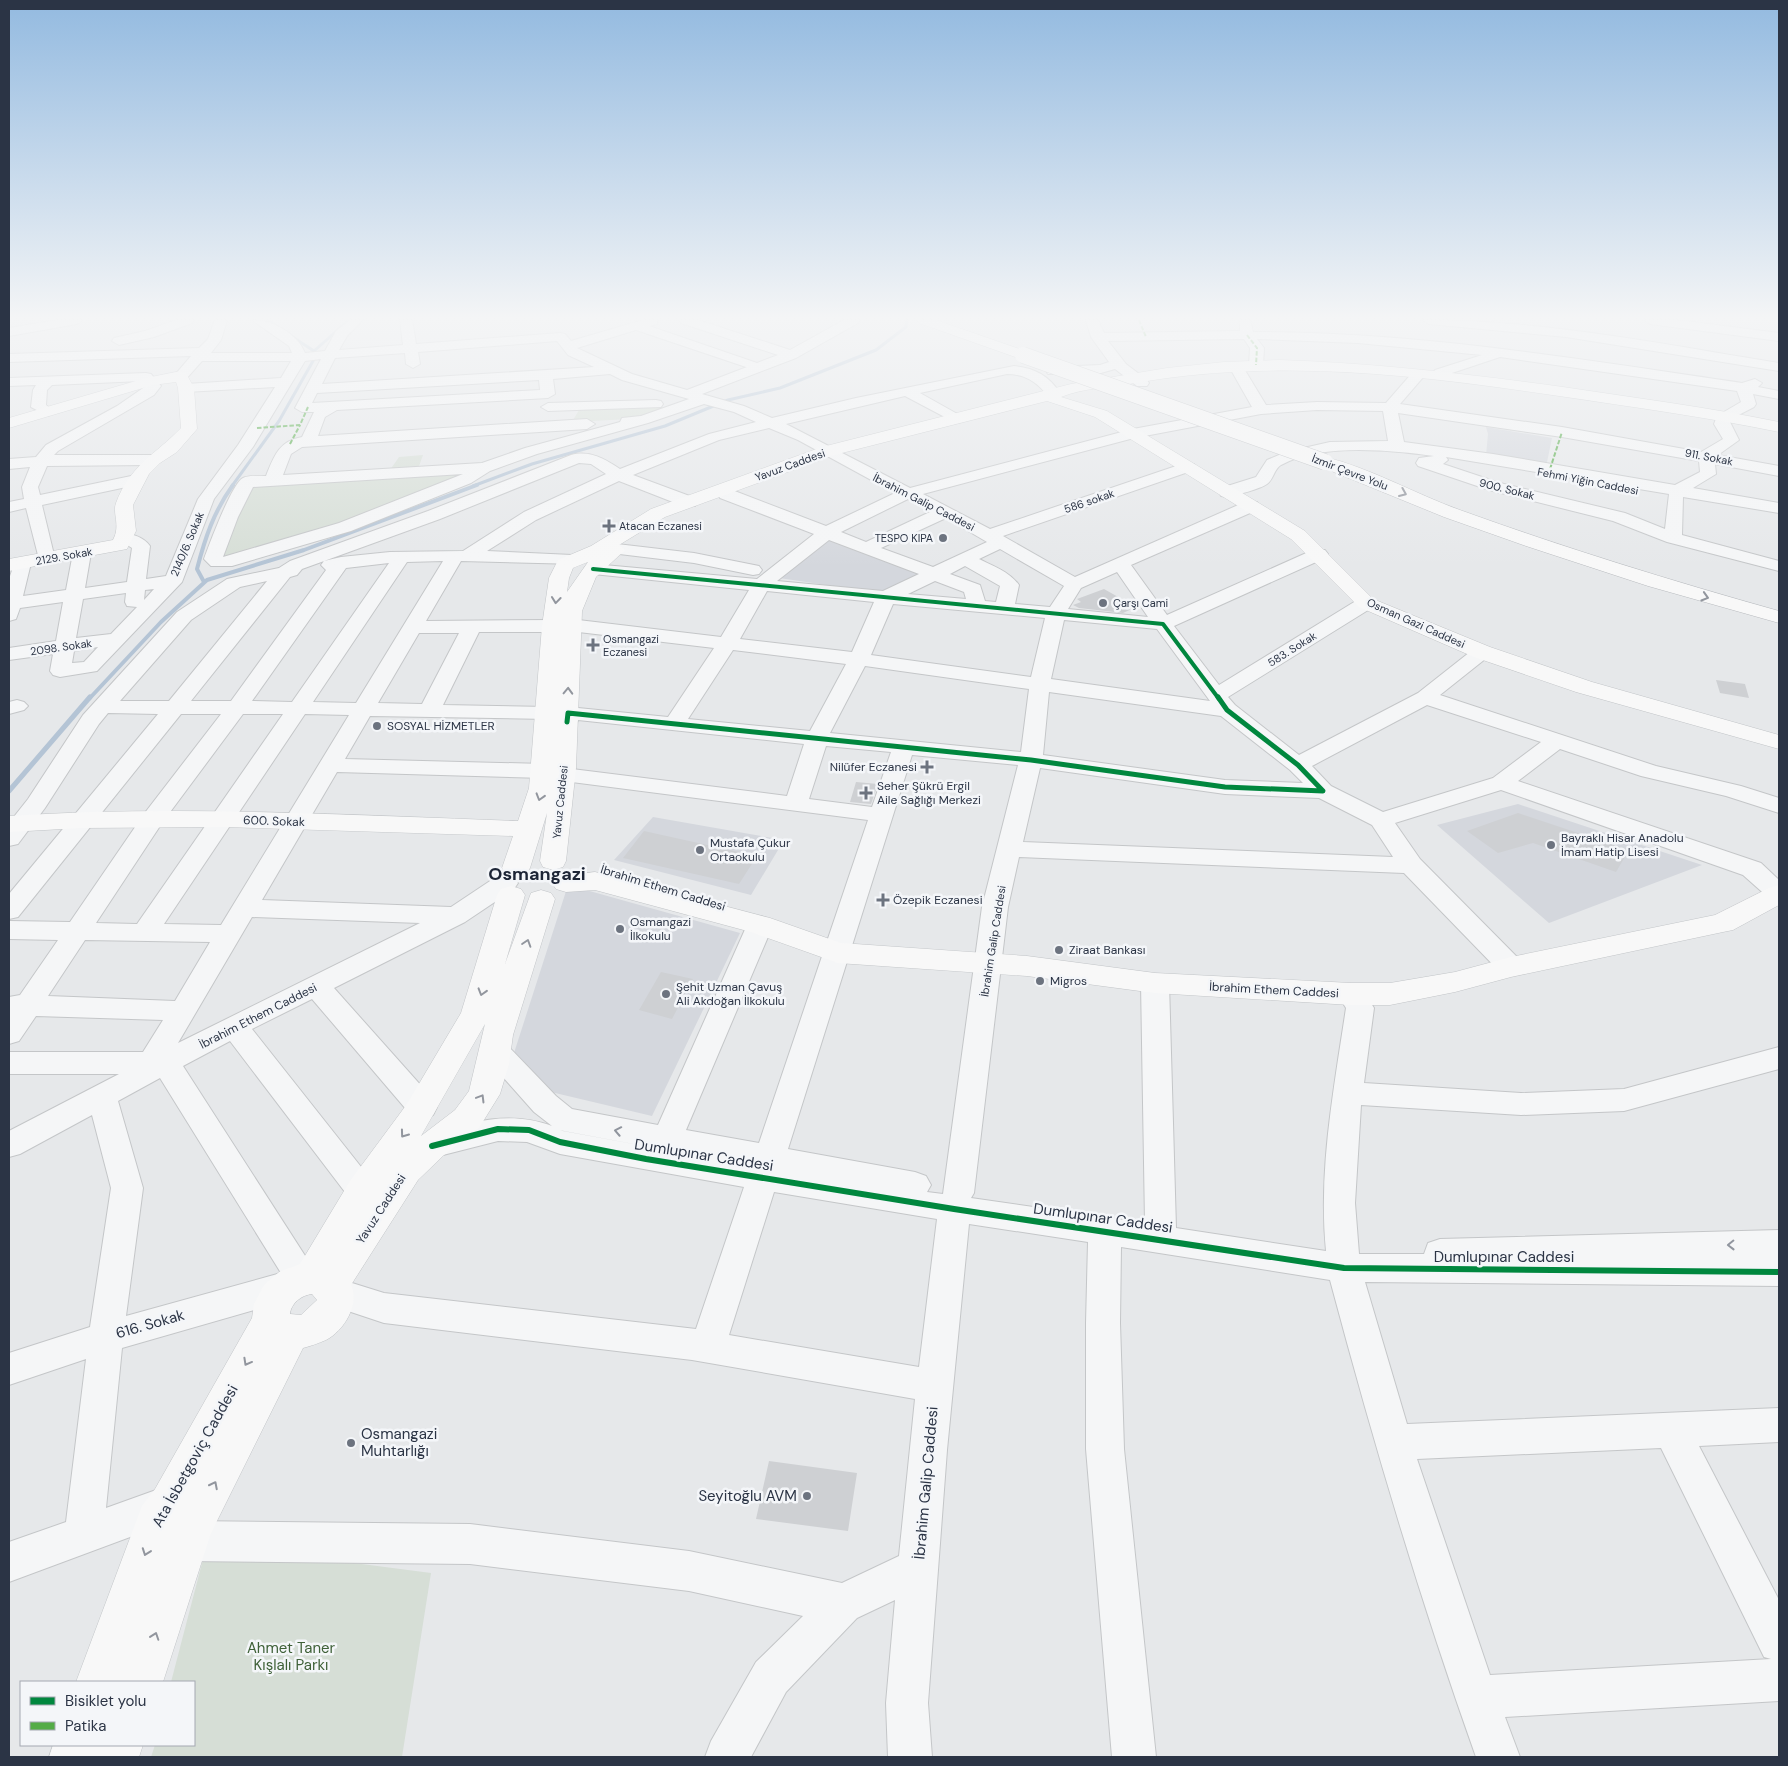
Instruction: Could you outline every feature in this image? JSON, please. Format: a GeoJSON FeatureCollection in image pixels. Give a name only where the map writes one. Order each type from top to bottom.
{"type":"FeatureCollection","features":[{"type":"Feature","properties":{"kind":"main road"},"geometry":{"type":"LineString","coordinates":[[9,423],[79,402]]}},
{"type":"Feature","properties":{"kind":"main road"},"geometry":{"type":"LineString","coordinates":[[122,542],[129,524],[124,505],[136,480],[152,460],[171,448],[189,429],[186,402]]}},
{"type":"Feature","properties":{"kind":"main road","name":"Yavuz Caddesi"},"geometry":{"type":"LineString","coordinates":[[315,1283],[406,1170],[432,1146],[467,1120],[484,1094],[536,879],[554,773],[567,722],[559,578],[567,564],[598,550],[658,513],[833,453],[1005,402]]}},
{"type":"Feature","properties":{"kind":"main road","name":"Yavuz Caddesi"},"geometry":{"type":"LineString","coordinates":[[315,1283],[362,1191],[422,1107],[476,1013],[536,879],[530,829],[542,788],[554,773],[548,713],[562,626],[571,611],[576,593],[591,571],[612,551],[638,534],[674,515],[726,494],[833,453],[976,419],[1016,402]]}},
{"type":"Feature","properties":{"kind":"main road"},"geometry":{"type":"LineString","coordinates":[[1081,402],[1101,414]]}},
{"type":"Feature","properties":{"kind":"main road","name":"Osman Gazi Caddesi"},"geometry":{"type":"LineString","coordinates":[[1081,402],[1298,535],[1366,603],[1482,652],[1584,687],[1779,742]]}},
{"type":"Feature","properties":{"kind":"main road","name":"İzmir Çevre Yolu"},"geometry":{"type":"LineString","coordinates":[[1157,402],[1325,462],[1449,512],[1534,542],[1669,586],[1779,617]]}},
{"type":"Feature","properties":{"kind":"main road","name":"İzmir Çevre Yolu"},"geometry":{"type":"LineString","coordinates":[[1191,402],[1345,456],[1511,520],[1628,559],[1779,603]]}},
{"type":"Feature","properties":{"kind":"main road","name":"Yavuz Caddesi"},"geometry":{"type":"LineString","coordinates":[[1613,402],[1724,418],[1779,431]]}},
{"type":"Feature","properties":{"kind":"main road","name":"Yavuz Caddesi"},"geometry":{"type":"LineString","coordinates":[[1626,402],[1779,427]]}},
{"type":"Feature","properties":{"kind":"main road","name":"2129. Sokak"},"geometry":{"type":"LineString","coordinates":[[16,564],[82,553],[122,542]]}},
{"type":"Feature","properties":{"kind":"main road"},"geometry":{"type":"LineString","coordinates":[[567,564],[566,574],[591,571]]}},
{"type":"Feature","properties":{"kind":"main road","name":"Osman Gazi Caddesi"},"geometry":{"type":"LineString","coordinates":[[1732,728],[1779,738]]}},
{"type":"Feature","properties":{"kind":"main road","name":"600. Sokak"},"geometry":{"type":"LineString","coordinates":[[15,827],[81,820],[224,819],[530,829]]}},
{"type":"Feature","properties":{"kind":"main road","name":"İbrahim Ethem Caddesi"},"geometry":{"type":"LineString","coordinates":[[536,879],[595,881],[760,925],[838,953],[1026,966],[1155,982],[1350,994],[1390,994],[1455,982],[1511,967],[1723,923],[1779,894]]}},
{"type":"Feature","properties":{"kind":"main road"},"geometry":{"type":"LineString","coordinates":[[315,1283],[335,1304],[329,1315],[294,1325],[271,1307],[279,1294],[315,1283]]}},
{"type":"Feature","properties":{"kind":"main road","name":"Ata İsbetgoviç Caddesi"},"geometry":{"type":"LineString","coordinates":[[100,1681],[157,1521],[294,1325]]}},
{"type":"Feature","properties":{"kind":"main road","name":"Ata İsbetgoviç Caddesi"},"geometry":{"type":"LineString","coordinates":[[140,1681],[192,1526],[294,1325]]}},
{"type":"Feature","properties":{"kind":"street"},"geometry":{"type":"LineString","coordinates":[[39,402],[38,407],[48,412]]}},
{"type":"Feature","properties":{"kind":"street"},"geometry":{"type":"LineString","coordinates":[[46,559],[30,487],[41,461],[52,448],[131,402]]}},
{"type":"Feature","properties":{"kind":"street","name":"2140/6. Sokak"},"geometry":{"type":"LineString","coordinates":[[114,639],[172,581],[206,499],[245,447],[272,402]]}},
{"type":"Feature","properties":{"kind":"street"},"geometry":{"type":"LineString","coordinates":[[305,402],[302,408],[399,402]]}},
{"type":"Feature","properties":{"kind":"street"},"geometry":{"type":"LineString","coordinates":[[548,402],[549,426]]}},
{"type":"Feature","properties":{"kind":"street"},"geometry":{"type":"LineString","coordinates":[[484,468],[247,482],[228,517],[213,559],[217,562],[226,562],[345,527],[465,480],[484,468],[526,453],[643,420],[692,402]]}},
{"type":"Feature","properties":{"kind":"street","name":"İbrahim Galip Caddesi"},"geometry":{"type":"LineString","coordinates":[[714,402],[739,409],[803,437],[946,511],[1074,584],[1056,614],[1040,683],[1031,760],[995,907],[956,1201],[936,1386],[907,1703],[910,1757]]}},
{"type":"Feature","properties":{"kind":"street"},"geometry":{"type":"LineString","coordinates":[[154,1067],[182,1011],[246,908],[358,717],[461,556],[530,516],[584,488],[714,437],[860,402]]}},
{"type":"Feature","properties":{"kind":"street"},"geometry":{"type":"LineString","coordinates":[[928,402],[956,418]]}},
{"type":"Feature","properties":{"kind":"street"},"geometry":{"type":"LineString","coordinates":[[1257,402],[1261,410]]}},
{"type":"Feature","properties":{"kind":"street"},"geometry":{"type":"LineString","coordinates":[[1394,402],[1390,407],[1397,446]]}},
{"type":"Feature","properties":{"kind":"street"},"geometry":{"type":"LineString","coordinates":[[1673,538],[1675,494],[1708,474],[1706,456],[1731,440],[1722,424],[1724,418],[1749,404],[1748,402]]}},
{"type":"Feature","properties":{"kind":"street"},"geometry":{"type":"LineString","coordinates":[[308,442],[319,415],[334,406]]}},
{"type":"Feature","properties":{"kind":"street","name":"911. Sokak"},"geometry":{"type":"LineString","coordinates":[[767,580],[826,533],[908,493],[1134,434],[1261,410],[1317,406],[1390,407],[1562,432],[1706,456],[1779,472]]}},
{"type":"Feature","properties":{"kind":"street"},"geometry":{"type":"LineString","coordinates":[[273,480],[286,448],[290,444],[643,420]]}},
{"type":"Feature","properties":{"kind":"street"},"geometry":{"type":"LineString","coordinates":[[526,453],[527,428]]}},
{"type":"Feature","properties":{"kind":"street"},"geometry":{"type":"LineString","coordinates":[[1550,470],[1562,432]]}},
{"type":"Feature","properties":{"kind":"street","name":"Fehmi Yiğin Caddesi"},"geometry":{"type":"LineString","coordinates":[[1397,446],[1402,449],[1477,460],[1616,487],[1779,508]]}},
{"type":"Feature","properties":{"kind":"street","name":"Fehmi Yiğin Caddesi"},"geometry":{"type":"LineString","coordinates":[[1227,492],[1262,480],[1273,463],[1292,455],[1330,447],[1397,446],[1550,470],[1779,515]]}},
{"type":"Feature","properties":{"kind":"street"},"geometry":{"type":"LineString","coordinates":[[9,911],[81,820],[284,573],[296,565],[434,515],[577,458],[596,460],[618,475],[689,502]]}},
{"type":"Feature","properties":{"kind":"street"},"geometry":{"type":"LineString","coordinates":[[9,464],[41,461],[152,460]]}},
{"type":"Feature","properties":{"kind":"street","name":"900. Sokak"},"geometry":{"type":"LineString","coordinates":[[1616,487],[1584,484],[1452,462],[1432,460],[1425,461],[1424,463],[1495,488],[1619,517],[1673,538],[1779,566]]}},
{"type":"Feature","properties":{"kind":"street","name":"586 sokak"},"geometry":{"type":"LineString","coordinates":[[886,597],[965,559],[995,538],[1188,467]]}},
{"type":"Feature","properties":{"kind":"street"},"geometry":{"type":"LineString","coordinates":[[9,507],[136,480]]}},
{"type":"Feature","properties":{"kind":"street"},"geometry":{"type":"LineString","coordinates":[[726,494],[973,589],[977,606]]}},
{"type":"Feature","properties":{"kind":"street"},"geometry":{"type":"LineString","coordinates":[[1074,584],[1251,506]]}},
{"type":"Feature","properties":{"kind":"street"},"geometry":{"type":"LineString","coordinates":[[868,548],[946,511]]}},
{"type":"Feature","properties":{"kind":"street"},"geometry":{"type":"LineString","coordinates":[[122,542],[141,546],[130,624]]}},
{"type":"Feature","properties":{"kind":"street"},"geometry":{"type":"LineString","coordinates":[[617,549],[694,558],[767,580]]}},
{"type":"Feature","properties":{"kind":"street"},"geometry":{"type":"LineString","coordinates":[[65,646],[82,553]]}},
{"type":"Feature","properties":{"kind":"street"},"geometry":{"type":"LineString","coordinates":[[591,571],[767,580],[886,597],[1162,624],[1318,554]]}},
{"type":"Feature","properties":{"kind":"street"},"geometry":{"type":"LineString","coordinates":[[15,827],[91,720],[184,616],[234,583],[341,562],[401,558],[461,556],[567,564]]}},
{"type":"Feature","properties":{"kind":"street"},"geometry":{"type":"LineString","coordinates":[[145,932],[401,558]]}},
{"type":"Feature","properties":{"kind":"street"},"geometry":{"type":"LineString","coordinates":[[965,559],[1004,579],[1010,585],[1004,609]]}},
{"type":"Feature","properties":{"kind":"street"},"geometry":{"type":"LineString","coordinates":[[9,1034],[17,1005],[77,932],[152,819],[236,708],[341,562]]}},
{"type":"Feature","properties":{"kind":"street"},"geometry":{"type":"LineString","coordinates":[[16,564],[10,608],[75,595],[172,581]]}},
{"type":"Feature","properties":{"kind":"street"},"geometry":{"type":"LineString","coordinates":[[1121,564],[1162,624],[1222,702],[1298,765],[1323,791],[1381,820],[1411,865],[1511,967]]}},
{"type":"Feature","properties":{"kind":"street"},"geometry":{"type":"LineString","coordinates":[[674,722],[767,580]]}},
{"type":"Feature","properties":{"kind":"street"},"geometry":{"type":"LineString","coordinates":[[796,804],[818,738],[859,659],[886,597]]}},
{"type":"Feature","properties":{"kind":"street","name":"583. Sokak"},"geometry":{"type":"LineString","coordinates":[[1222,702],[1366,603]]}},
{"type":"Feature","properties":{"kind":"street"},"geometry":{"type":"LineString","coordinates":[[414,627],[562,626],[859,659],[1040,683],[1222,702]]}},
{"type":"Feature","properties":{"kind":"street"},"geometry":{"type":"LineString","coordinates":[[429,711],[472,627]]}},
{"type":"Feature","properties":{"kind":"street","name":"2098. Sokak"},"geometry":{"type":"LineString","coordinates":[[9,654],[114,639]]}},
{"type":"Feature","properties":{"kind":"street"},"geometry":{"type":"LineString","coordinates":[[1298,765],[1425,697],[1482,652]]}},
{"type":"Feature","properties":{"kind":"street"},"geometry":{"type":"LineString","coordinates":[[1425,697],[1649,771],[1733,791],[1779,806]]}},
{"type":"Feature","properties":{"kind":"street"},"geometry":{"type":"LineString","coordinates":[[104,707],[298,708],[548,713]]}},
{"type":"Feature","properties":{"kind":"street"},"geometry":{"type":"LineString","coordinates":[[567,722],[568,713],[674,722],[1031,760],[1225,787],[1323,791]]}},
{"type":"Feature","properties":{"kind":"street"},"geometry":{"type":"LineString","coordinates":[[1381,820],[1501,783],[1557,741]]}},
{"type":"Feature","properties":{"kind":"street"},"geometry":{"type":"LineString","coordinates":[[708,1346],[838,953],[904,746]]}},
{"type":"Feature","properties":{"kind":"street"},"geometry":{"type":"LineString","coordinates":[[331,765],[554,773],[882,815]]}},
{"type":"Feature","properties":{"kind":"street"},"geometry":{"type":"LineString","coordinates":[[1501,783],[1752,869],[1779,894]]}},
{"type":"Feature","properties":{"kind":"street"},"geometry":{"type":"LineString","coordinates":[[1009,850],[1411,865]]}},
{"type":"Feature","properties":{"kind":"street","name":"İbrahim Ethem Caddesi"},"geometry":{"type":"LineString","coordinates":[[9,1145],[234,1026],[456,916],[536,879]]}},
{"type":"Feature","properties":{"kind":"street"},"geometry":{"type":"LineString","coordinates":[[246,908],[456,916]]}},
{"type":"Feature","properties":{"kind":"street"},"geometry":{"type":"LineString","coordinates":[[666,1140],[760,925]]}},
{"type":"Feature","properties":{"kind":"street"},"geometry":{"type":"LineString","coordinates":[[9,930],[230,934]]}},
{"type":"Feature","properties":{"kind":"street"},"geometry":{"type":"LineString","coordinates":[[1155,982],[1161,1225]]}},
{"type":"Feature","properties":{"kind":"street"},"geometry":{"type":"LineString","coordinates":[[316,987],[422,1107]]}},
{"type":"Feature","properties":{"kind":"street"},"geometry":{"type":"LineString","coordinates":[[1350,994],[1360,1008],[1348,1093],[1341,1164],[1343,1260],[1392,1442],[1476,1697],[1498,1757]]}},
{"type":"Feature","properties":{"kind":"street"},"geometry":{"type":"LineString","coordinates":[[17,1005],[182,1011]]}},
{"type":"Feature","properties":{"kind":"street"},"geometry":{"type":"LineString","coordinates":[[234,1026],[362,1191]]}},
{"type":"Feature","properties":{"kind":"street"},"geometry":{"type":"LineString","coordinates":[[495,1050],[545,1104],[564,1119],[666,1140],[766,1168]]}},
{"type":"Feature","properties":{"kind":"street"},"geometry":{"type":"LineString","coordinates":[[1348,1093],[1521,1104],[1624,1100],[1779,1058]]}},
{"type":"Feature","properties":{"kind":"street"},"geometry":{"type":"LineString","coordinates":[[9,1063],[154,1067]]}},
{"type":"Feature","properties":{"kind":"street"},"geometry":{"type":"LineString","coordinates":[[154,1067],[315,1283],[384,1308],[708,1346],[936,1386]]}},
{"type":"Feature","properties":{"kind":"street"},"geometry":{"type":"LineString","coordinates":[[84,1534],[106,1337],[127,1188],[102,1096]]}},
{"type":"Feature","properties":{"kind":"street","name":"Dumlupınar Caddesi"},"geometry":{"type":"LineString","coordinates":[[432,1146],[498,1129],[529,1130],[560,1142],[646,1158],[766,1168],[956,1201],[1105,1231],[1343,1260],[1779,1272]]}},
{"type":"Feature","properties":{"kind":"street"},"geometry":{"type":"LineString","coordinates":[[956,1201],[1161,1225],[1343,1260]]}},
{"type":"Feature","properties":{"kind":"street"},"geometry":{"type":"LineString","coordinates":[[1105,1231],[1106,1449],[1134,1757]]}},
{"type":"Feature","properties":{"kind":"street","name":"Dumlupınar Caddesi"},"geometry":{"type":"LineString","coordinates":[[1343,1260],[1412,1254],[1779,1244]]}},
{"type":"Feature","properties":{"kind":"street","name":"616. Sokak"},"geometry":{"type":"LineString","coordinates":[[9,1369],[106,1337],[315,1283]]}},
{"type":"Feature","properties":{"kind":"street"},"geometry":{"type":"LineString","coordinates":[[294,1325],[384,1308]]}},
{"type":"Feature","properties":{"kind":"street"},"geometry":{"type":"LineString","coordinates":[[1392,1442],[1779,1425]]}},
{"type":"Feature","properties":{"kind":"street"},"geometry":{"type":"LineString","coordinates":[[1671,1429],[1779,1642]]}},
{"type":"Feature","properties":{"kind":"street"},"geometry":{"type":"LineString","coordinates":[[9,1562],[170,1504]]}},
{"type":"Feature","properties":{"kind":"street"},"geometry":{"type":"LineString","coordinates":[[187,1541],[470,1544],[689,1570],[843,1604]]}},
{"type":"Feature","properties":{"kind":"street"},"geometry":{"type":"LineString","coordinates":[[727,1757],[771,1677],[843,1604],[918,1568]]}},
{"type":"Feature","properties":{"kind":"street"},"geometry":{"type":"LineString","coordinates":[[1476,1697],[1779,1680]]}},
{"type":"Feature","properties":{"kind":"shaded area"},"geometry":{"type":"Polygon","coordinates":[[[1486,427],[1552,438],[1546,467],[1486,456],[1488,434],[1486,427]]]}},
{"type":"Feature","properties":{"kind":"shaded area"},"geometry":{"type":"Polygon","coordinates":[[[830,537],[925,571],[881,593],[779,578],[830,537]]]}},
{"type":"Feature","properties":{"kind":"shaded area","name":"Bayraklı Hisar Anadolu İmam Hatip Lisesi"},"geometry":{"type":"Polygon","coordinates":[[[1518,804],[1702,865],[1549,923],[1437,825],[1518,804]]]}},
{"type":"Feature","properties":{"kind":"shaded area","name":"Mustafa Çukur Ortaokulu"},"geometry":{"type":"Polygon","coordinates":[[[653,817],[784,840],[751,895],[614,860],[653,817]]]}},
{"type":"Feature","properties":{"kind":"shaded area"},"geometry":{"type":"Polygon","coordinates":[[[568,885],[740,933],[652,1116],[551,1092],[514,1053],[568,885]]]}},
{"type":"Feature","properties":{"kind":"green space"},"geometry":{"type":"Polygon","coordinates":[[[669,407],[631,419],[572,422],[579,410],[669,407]]]}},
{"type":"Feature","properties":{"kind":"green space"},"geometry":{"type":"Polygon","coordinates":[[[423,455],[418,469],[390,470],[399,457],[423,455]]]}},
{"type":"Feature","properties":{"kind":"green space"},"geometry":{"type":"Polygon","coordinates":[[[472,473],[323,532],[220,558],[249,486],[472,473]]]}},
{"type":"Feature","properties":{"kind":"green space","name":"Ahmet Taner Kışlalı Parkı"},"geometry":{"type":"Polygon","coordinates":[[[207,1544],[431,1573],[402,1757],[151,1757],[155,1746],[195,1746],[195,1681],[171,1681],[207,1544]]]}},
{"type":"Feature","properties":{"kind":"building","name":"Çarşı Cami"},"geometry":{"type":"Polygon","coordinates":[[[1104,589],[1136,607],[1123,613],[1079,608],[1073,605],[1081,602],[1077,599],[1104,589]]]}},
{"type":"Feature","properties":{"kind":"building"},"geometry":{"type":"Polygon","coordinates":[[[1716,680],[1745,684],[1749,698],[1720,693],[1716,680]]]}},
{"type":"Feature","properties":{"kind":"building","name":"Seher Şükrü Ergil Aile Sağlığı Merkezi"},"geometry":{"type":"Polygon","coordinates":[[[856,782],[878,784],[871,804],[850,802],[856,782]]]}},
{"type":"Feature","properties":{"kind":"building","name":"Bayraklı Hisar Anadolu İmam Hatip Lisesi"},"geometry":{"type":"Polygon","coordinates":[[[1518,813],[1629,850],[1616,872],[1533,843],[1498,853],[1467,831],[1518,813]]]}},
{"type":"Feature","properties":{"kind":"building","name":"Mustafa Çukur Ortaokulu"},"geometry":{"type":"Polygon","coordinates":[[[644,831],[757,856],[739,884],[623,858],[644,831]]]}},
{"type":"Feature","properties":{"kind":"building","name":"Şehit Uzman Çavuş Ali Akdoğan İlkokulu"},"geometry":{"type":"Polygon","coordinates":[[[661,972],[693,979],[672,1019],[639,1010],[661,972]]]}},
{"type":"Feature","properties":{"kind":"building","name":"Seyitoğlu AVM"},"geometry":{"type":"Polygon","coordinates":[[[769,1461],[857,1473],[848,1531],[756,1519],[769,1461]]]}},
{"type":"Feature","properties":{"kind":"waterway"},"geometry":{"type":"LineString","coordinates":[[232,486],[279,421],[290,402]]}},
{"type":"Feature","properties":{"kind":"waterway"},"geometry":{"type":"LineString","coordinates":[[473,486],[532,464],[665,426],[722,402]]}},
{"type":"Feature","properties":{"kind":"waterway"},"geometry":{"type":"LineString","coordinates":[[204,582],[197,569],[203,546],[215,515],[233,485]]}},
{"type":"Feature","properties":{"kind":"waterway"},"geometry":{"type":"LineString","coordinates":[[89,699],[161,622],[207,580],[304,550],[477,485]]}},
{"type":"Feature","properties":{"kind":"waterway"},"geometry":{"type":"LineString","coordinates":[[9,791],[90,697]]}},
{"type":"Feature","properties":{"kind":"marked path"},"geometry":{"type":"LineString","coordinates":[[257,428],[300,425],[308,407]]}},
{"type":"Feature","properties":{"kind":"marked path"},"geometry":{"type":"LineString","coordinates":[[290,444],[300,425]]}},
{"type":"Feature","properties":{"kind":"marked path"},"geometry":{"type":"LineString","coordinates":[[1550,469],[1562,432]]}},
{"type":"Feature","properties":{"kind":"cycle path"},"geometry":{"type":"LineString","coordinates":[[567,722],[568,713],[1031,760],[1225,787],[1323,791],[1298,765],[1227,710],[1163,624],[593,569]]}},
{"type":"Feature","properties":{"kind":"cycle path"},"geometry":{"type":"LineString","coordinates":[[432,1146],[498,1129],[529,1130],[560,1142],[646,1159],[954,1209],[1344,1268],[1779,1272]]}},
{"type":"Feature","properties":{"kind":"place","name":"Atacan Eczanesi"},"geometry":{"type":"Point","coordinates":[609,526]}},
{"type":"Feature","properties":{"kind":"place","name":"TESPO KIPA"},"geometry":{"type":"Point","coordinates":[943,538]}},
{"type":"Feature","properties":{"kind":"place","name":"Çarşı Cami"},"geometry":{"type":"Point","coordinates":[1103,603]}},
{"type":"Feature","properties":{"kind":"place","name":"Osmangazi Eczanesi"},"geometry":{"type":"Point","coordinates":[593,645]}},
{"type":"Feature","properties":{"kind":"place","name":"SOSYAL HİZMETLER"},"geometry":{"type":"Point","coordinates":[377,726]}},
{"type":"Feature","properties":{"kind":"place","name":"Nilüfer Eczanesi"},"geometry":{"type":"Point","coordinates":[927,767]}},
{"type":"Feature","properties":{"kind":"place","name":"Seher Şükrü Ergil Aile Sağlığı Merkezi"},"geometry":{"type":"Point","coordinates":[866,793]}},
{"type":"Feature","properties":{"kind":"place","name":"Bayraklı Hisar Anadolu İmam Hatip Lisesi"},"geometry":{"type":"Point","coordinates":[1551,845]}},
{"type":"Feature","properties":{"kind":"place","name":"Mustafa Çukur Ortaokulu"},"geometry":{"type":"Point","coordinates":[700,850]}},
{"type":"Feature","properties":{"kind":"place","name":"Özepik Eczanesi"},"geometry":{"type":"Point","coordinates":[883,900]}},
{"type":"Feature","properties":{"kind":"place","name":"Osmangazi İlkokulu"},"geometry":{"type":"Point","coordinates":[620,929]}},
{"type":"Feature","properties":{"kind":"place","name":"Ziraat Bankası"},"geometry":{"type":"Point","coordinates":[1059,950]}},
{"type":"Feature","properties":{"kind":"place","name":"Migros"},"geometry":{"type":"Point","coordinates":[1040,981]}},
{"type":"Feature","properties":{"kind":"place","name":"Şehit Uzman Çavuş Ali Akdoğan İlkokulu"},"geometry":{"type":"Point","coordinates":[666,994]}},
{"type":"Feature","properties":{"kind":"place","name":"Osmangazi Muhtarlığı"},"geometry":{"type":"Point","coordinates":[351,1443]}},
{"type":"Feature","properties":{"kind":"place","name":"Seyitoğlu AVM"},"geometry":{"type":"Point","coordinates":[807,1496]}},
{"type":"Feature","properties":{"kind":"district","name":"Osmangazi"},"geometry":{"type":"Point","coordinates":[537,874]}}]}
